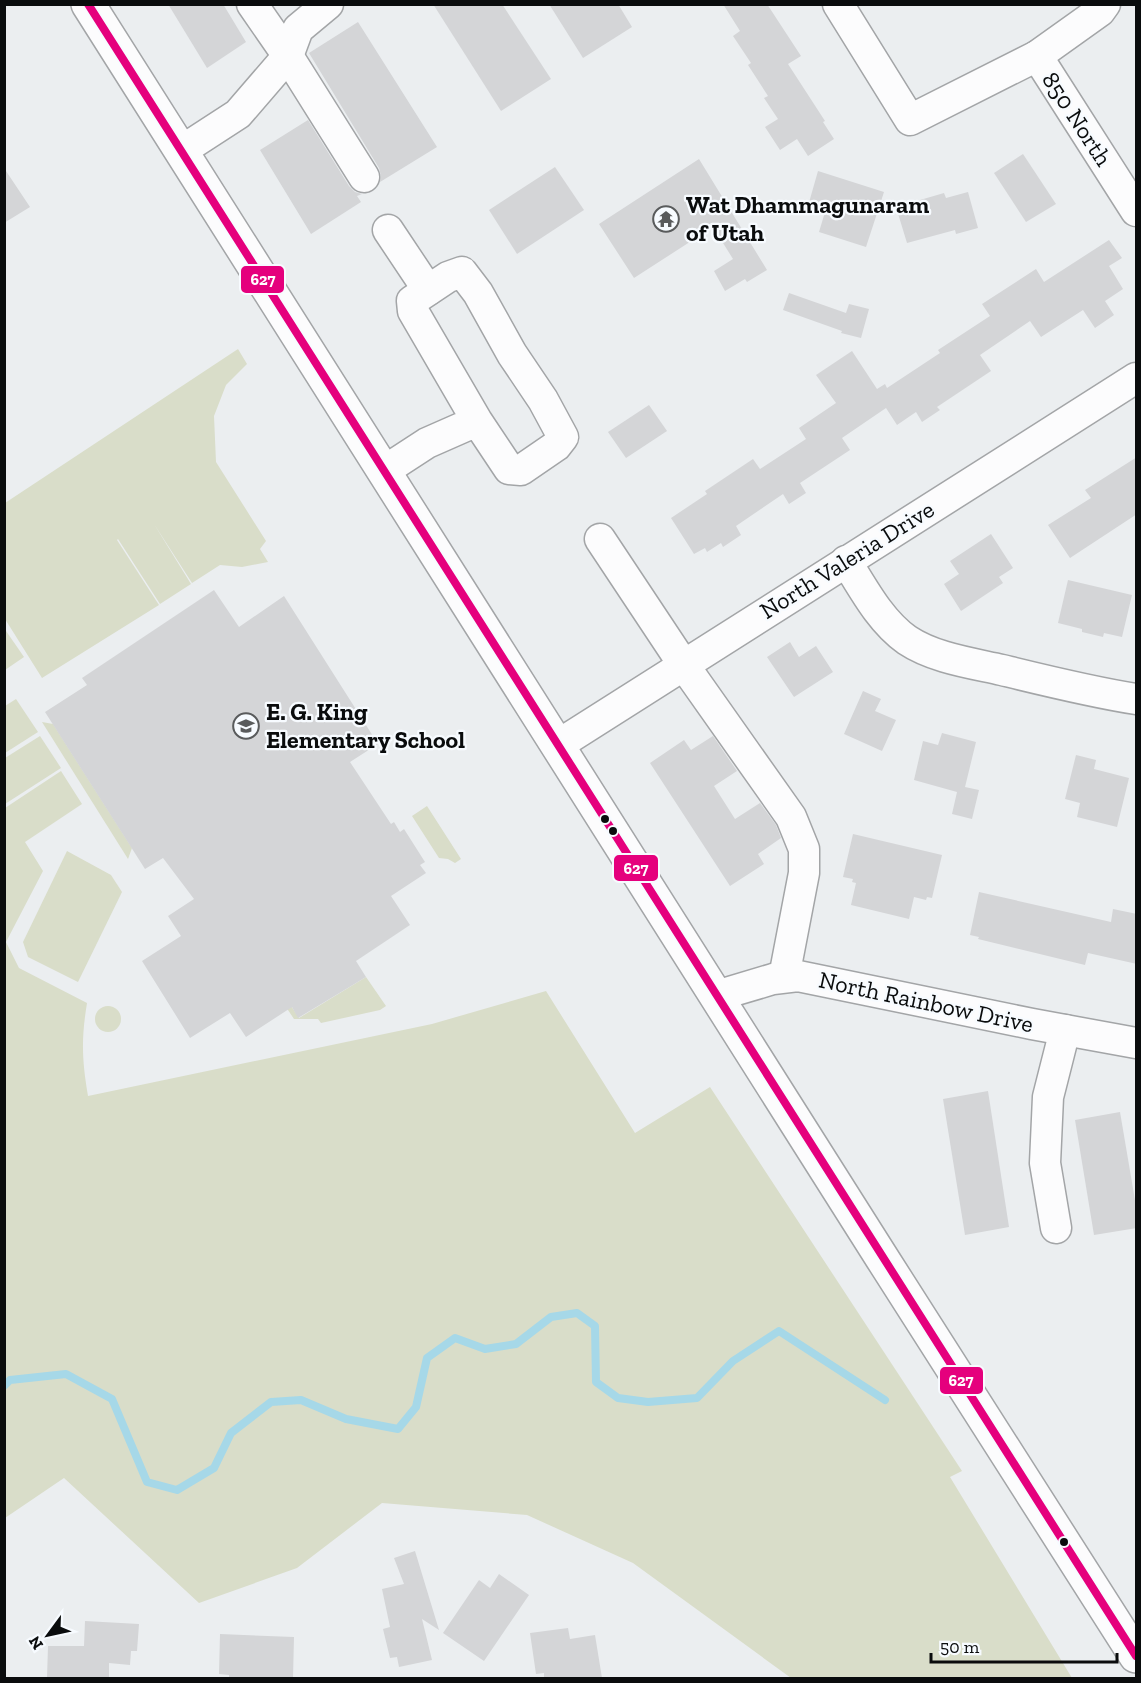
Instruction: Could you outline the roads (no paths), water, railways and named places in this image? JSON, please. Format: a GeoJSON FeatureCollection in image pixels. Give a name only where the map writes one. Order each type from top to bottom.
{"type":"FeatureCollection","features":[{"type":"Feature","properties":{"kind":"main road"},"geometry":{"type":"LineString","coordinates":[[88,4],[1137,1656]]}},
{"type":"Feature","properties":{"kind":"street"},"geometry":{"type":"LineString","coordinates":[[252,4],[288,56],[364,177]]}},
{"type":"Feature","properties":{"kind":"street"},"geometry":{"type":"LineString","coordinates":[[181,151],[238,114],[288,56],[298,29],[328,4]]}},
{"type":"Feature","properties":{"kind":"street"},"geometry":{"type":"LineString","coordinates":[[838,4],[910,120],[1037,56],[1100,11],[1105,4]]}},
{"type":"Feature","properties":{"kind":"street","name":"850 North"},"geometry":{"type":"LineString","coordinates":[[1037,56],[1137,212]]}},
{"type":"Feature","properties":{"kind":"street"},"geometry":{"type":"LineString","coordinates":[[388,230],[428,290]]}},
{"type":"Feature","properties":{"kind":"street"},"geometry":{"type":"LineString","coordinates":[[462,272],[478,292],[512,354],[543,400],[563,437],[556,446],[521,470],[509,470],[477,421],[412,311],[412,301],[462,272]]}},
{"type":"Feature","properties":{"kind":"street","name":"North Valeria Drive"},"geometry":{"type":"LineString","coordinates":[[558,745],[1137,378]]}},
{"type":"Feature","properties":{"kind":"street"},"geometry":{"type":"LineString","coordinates":[[384,471],[428,443],[477,421]]}},
{"type":"Feature","properties":{"kind":"street"},"geometry":{"type":"LineString","coordinates":[[600,539],[683,664],[791,817],[804,849],[804,873],[784,977]]}},
{"type":"Feature","properties":{"kind":"street"},"geometry":{"type":"LineString","coordinates":[[846,561],[883,617],[896,631],[919,647],[954,659],[1137,699]]}},
{"type":"Feature","properties":{"kind":"street","name":"North Rainbow Drive"},"geometry":{"type":"LineString","coordinates":[[716,996],[784,977],[798,976],[1137,1043]]}},
{"type":"Feature","properties":{"kind":"street"},"geometry":{"type":"LineString","coordinates":[[1056,1228],[1045,1163],[1048,1097],[1065,1030]]}},
{"type":"Feature","properties":{"kind":"waterway"},"geometry":{"type":"LineString","coordinates":[[4,1386],[10,1380],[66,1374],[112,1399],[147,1482],[177,1490],[214,1468],[231,1433],[271,1402],[301,1400],[346,1419],[398,1429],[416,1407],[427,1358],[455,1338],[485,1349],[516,1344],[551,1317],[577,1313],[595,1326],[596,1382],[618,1398],[648,1402],[697,1398],[733,1361],[779,1331],[885,1400]]}},
{"type":"Feature","properties":{"kind":"place","name":"Wat Dhammagunaram of Utah"},"geometry":{"type":"Point","coordinates":[666,219]}},
{"type":"Feature","properties":{"kind":"place","name":"E. G. King Elementary School"},"geometry":{"type":"Point","coordinates":[246,726]}}]}
